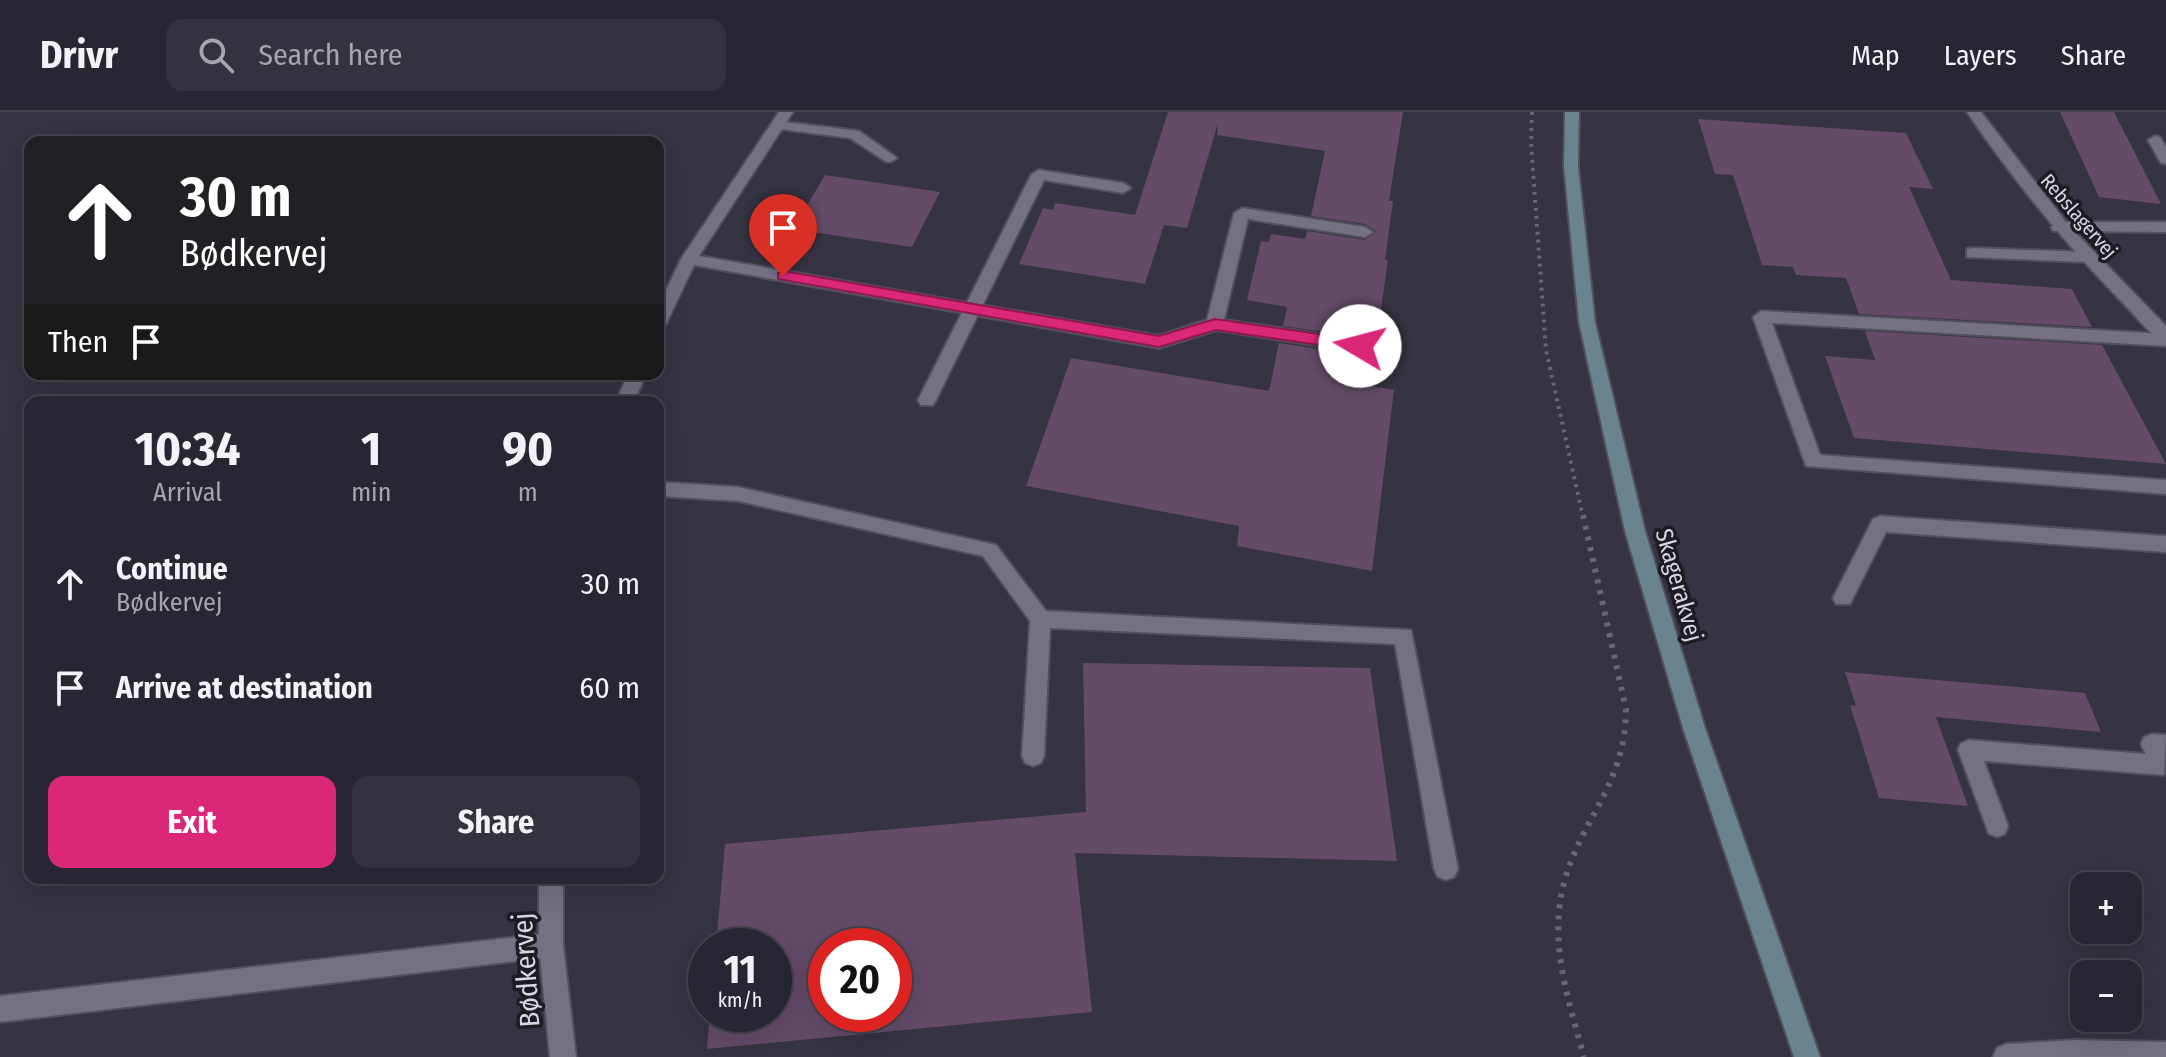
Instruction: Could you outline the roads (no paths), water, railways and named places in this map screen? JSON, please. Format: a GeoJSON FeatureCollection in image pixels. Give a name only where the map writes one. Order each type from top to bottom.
{"type":"FeatureCollection","features":[{"type":"Feature","properties":{"kind":"street","name":"Skagerakvej"},"geometry":{"type":"LineString","coordinates":[[1572,112],[1571,166],[1587,322],[1635,531],[1694,728],[1807,1057]]}},
{"type":"Feature","properties":{"kind":"street","name":"Rebslagervej"},"geometry":{"type":"LineString","coordinates":[[1974,112],[2005,160],[2059,227],[2085,257],[2159,321],[2166,338]]}},
{"type":"Feature","properties":{"kind":"street"},"geometry":{"type":"LineString","coordinates":[[664,311],[689,259],[782,118],[854,134],[890,158]]}},
{"type":"Feature","properties":{"kind":"street"},"geometry":{"type":"LineString","coordinates":[[2155,140],[2166,160]]}},
{"type":"Feature","properties":{"kind":"street"},"geometry":{"type":"LineString","coordinates":[[927,400],[1039,175],[1123,188]]}},
{"type":"Feature","properties":{"kind":"street"},"geometry":{"type":"LineString","coordinates":[[1215,324],[1242,213],[1365,232]]}},
{"type":"Feature","properties":{"kind":"street"},"geometry":{"type":"LineString","coordinates":[[2059,227],[2166,227]]}},
{"type":"Feature","properties":{"kind":"street"},"geometry":{"type":"LineString","coordinates":[[1973,253],[2085,257]]}},
{"type":"Feature","properties":{"kind":"street"},"geometry":{"type":"LineString","coordinates":[[689,259],[1159,342],[1215,324],[1360,346]]}},
{"type":"Feature","properties":{"kind":"street"},"geometry":{"type":"LineString","coordinates":[[2166,338],[1761,317],[1813,461],[2166,487]]}},
{"type":"Feature","properties":{"kind":"street"},"geometry":{"type":"LineString","coordinates":[[664,489],[738,494],[989,550],[1040,619],[1033,756]]}},
{"type":"Feature","properties":{"kind":"street"},"geometry":{"type":"LineString","coordinates":[[1843,598],[1880,524],[2166,544]]}},
{"type":"Feature","properties":{"kind":"street"},"geometry":{"type":"LineString","coordinates":[[1040,619],[1404,636],[1446,869]]}},
{"type":"Feature","properties":{"kind":"street"},"geometry":{"type":"LineString","coordinates":[[1997,826],[1969,750],[2164,765],[2152,744],[2166,745]]}},
{"type":"Feature","properties":{"kind":"street","name":"Bødkervej"},"geometry":{"type":"LineString","coordinates":[[551,884],[551,945],[563,1057]]}},
{"type":"Feature","properties":{"kind":"street"},"geometry":{"type":"LineString","coordinates":[[0,1009],[551,945]]}},
{"type":"Feature","properties":{"kind":"street"},"geometry":{"type":"LineString","coordinates":[[2006,1057],[2166,1055]]}}]}
